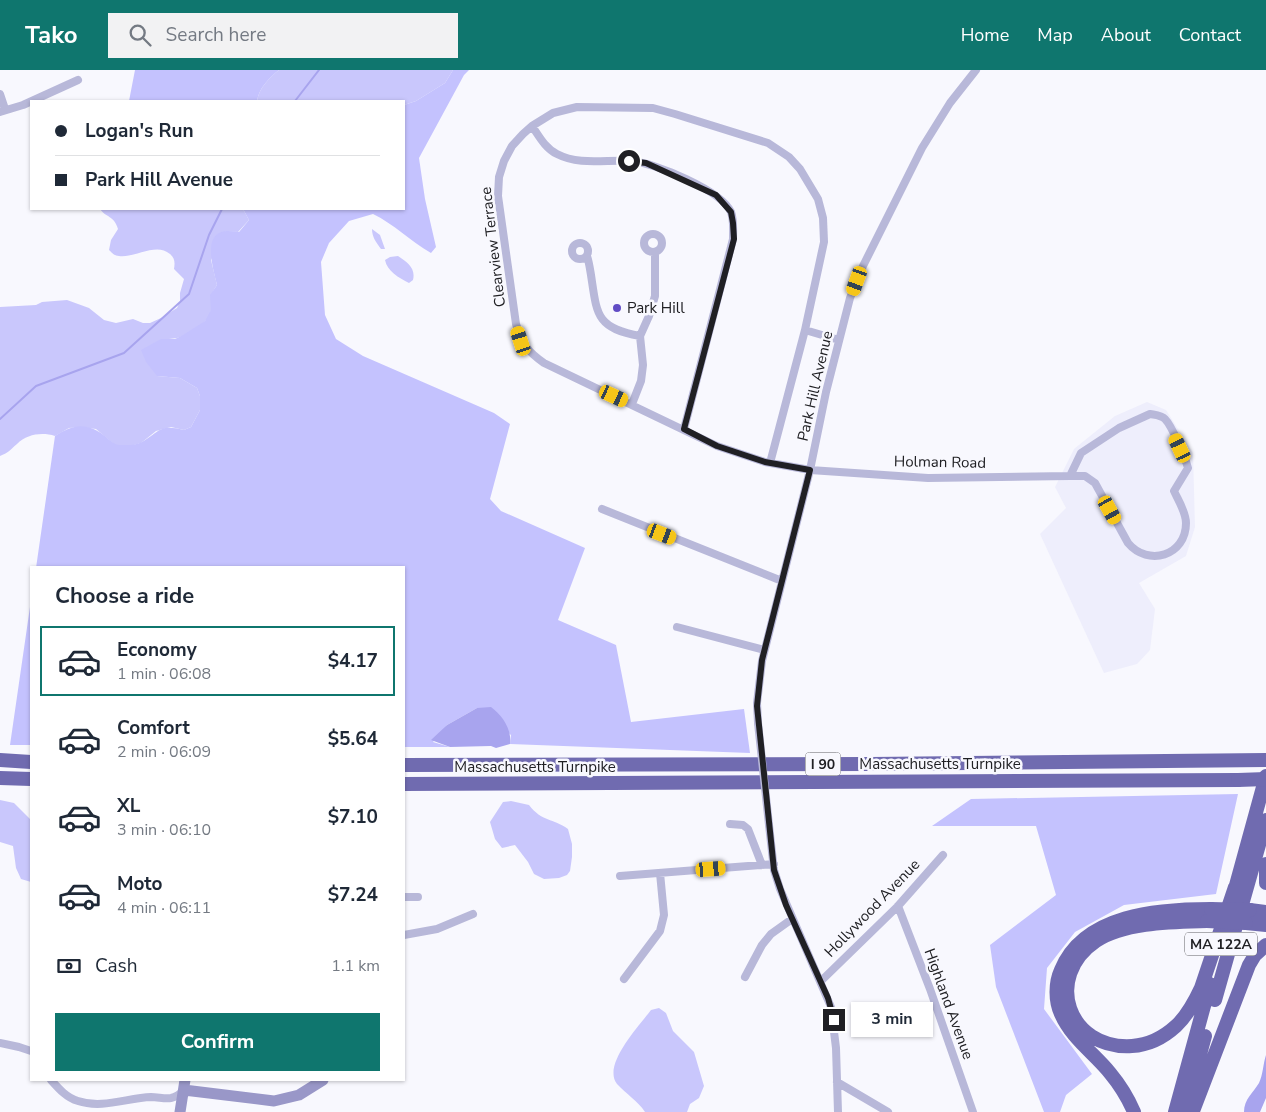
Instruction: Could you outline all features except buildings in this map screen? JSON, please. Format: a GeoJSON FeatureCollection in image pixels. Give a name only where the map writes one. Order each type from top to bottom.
{"type":"FeatureCollection","features":[{"type":"Feature","properties":{"kind":"highway"},"geometry":{"type":"LineString","coordinates":[[0,760],[30,762]]}},
{"type":"Feature","properties":{"kind":"highway","name":"Massachusetts Turnpike"},"geometry":{"type":"LineString","coordinates":[[405,765],[851,764],[1266,760]]}},
{"type":"Feature","properties":{"kind":"highway"},"geometry":{"type":"LineString","coordinates":[[0,778],[30,780]]}},
{"type":"Feature","properties":{"kind":"highway","name":"Massachusetts Turnpike"},"geometry":{"type":"LineString","coordinates":[[405,784],[1238,780],[1266,778]]}},
{"type":"Feature","properties":{"kind":"highway","name":"MA 122A"},"geometry":{"type":"LineString","coordinates":[[1175,1112],[1266,778]]}},
{"type":"Feature","properties":{"kind":"highway","name":"MA 122A"},"geometry":{"type":"LineString","coordinates":[[1184,1112],[1266,820]]}},
{"type":"Feature","properties":{"kind":"highway"},"geometry":{"type":"LineString","coordinates":[[1266,864],[1266,883]]}},
{"type":"Feature","properties":{"kind":"highway"},"geometry":{"type":"LineString","coordinates":[[1209,915],[1176,922],[1141,926],[1110,935],[1097,940],[1080,956],[1070,971],[1068,998],[1071,1012],[1087,1034],[1100,1042],[1124,1046],[1150,1042],[1177,1026],[1201,988],[1235,888]]}},
{"type":"Feature","properties":{"kind":"highway"},"geometry":{"type":"LineString","coordinates":[[1134,1112],[1110,1073],[1078,1040],[1061,1014],[1057,1003],[1059,975],[1064,962],[1082,939],[1092,932],[1126,919],[1146,914],[1166,910],[1248,917],[1266,912]]}},
{"type":"Feature","properties":{"kind":"highway"},"geometry":{"type":"LineString","coordinates":[[1248,917],[1266,925]]}},
{"type":"Feature","properties":{"kind":"highway"},"geometry":{"type":"LineString","coordinates":[[1192,1112],[1250,965],[1255,955],[1266,945]]}},
{"type":"Feature","properties":{"kind":"street","name":"Park Hill Avenue"},"geometry":{"type":"LineString","coordinates":[[838,1112],[833,1013],[821,980],[780,889],[774,864],[758,724],[758,688],[764,650],[810,470],[850,298],[863,266],[914,163],[939,118],[976,70]]}},
{"type":"Feature","properties":{"kind":"street"},"geometry":{"type":"LineString","coordinates":[[33,100],[78,80]]}},
{"type":"Feature","properties":{"kind":"street"},"geometry":{"type":"LineString","coordinates":[[0,94],[3,110],[30,101]]}},
{"type":"Feature","properties":{"kind":"street","name":"Clearview Terrace"},"geometry":{"type":"LineString","coordinates":[[770,463],[805,330],[824,242],[823,218],[818,199],[807,178],[788,157],[768,143],[653,108],[577,107],[553,113],[532,126],[512,146],[504,161],[499,177],[498,196],[516,324],[521,341],[532,355],[544,363],[717,446],[770,463],[810,470]]}},
{"type":"Feature","properties":{"kind":"street"},"geometry":{"type":"LineString","coordinates":[[532,126],[545,145],[556,153],[572,159],[589,162],[629,161],[646,163],[716,195],[731,212],[734,239],[684,429]]}},
{"type":"Feature","properties":{"kind":"street"},"geometry":{"type":"LineString","coordinates":[[632,404],[641,381],[643,365],[640,336],[655,296],[655,252]]}},
{"type":"Feature","properties":{"kind":"street"},"geometry":{"type":"LineString","coordinates":[[587,256],[600,317],[606,325],[621,332],[640,336]]}},
{"type":"Feature","properties":{"kind":"street"},"geometry":{"type":"LineString","coordinates":[[805,330],[839,340]]}},
{"type":"Feature","properties":{"kind":"street","name":"Holman Road"},"geometry":{"type":"LineString","coordinates":[[810,470],[928,478],[1085,476],[1095,483],[1128,543],[1137,551],[1148,555],[1163,556],[1173,550],[1182,539],[1186,528],[1186,517],[1174,491],[1188,468],[1165,419],[1158,415],[1150,414],[1112,432],[1081,453],[1070,476]]}},
{"type":"Feature","properties":{"kind":"street"},"geometry":{"type":"LineString","coordinates":[[602,509],[782,581]]}},
{"type":"Feature","properties":{"kind":"street"},"geometry":{"type":"LineString","coordinates":[[677,626],[764,650]]}},
{"type":"Feature","properties":{"kind":"street"},"geometry":{"type":"LineString","coordinates":[[730,824],[743,825],[748,829],[762,865]]}},
{"type":"Feature","properties":{"kind":"street","name":"Hollywood Avenue"},"geometry":{"type":"LineString","coordinates":[[821,980],[898,906],[943,855]]}},
{"type":"Feature","properties":{"kind":"street"},"geometry":{"type":"LineString","coordinates":[[620,876],[774,864]]}},
{"type":"Feature","properties":{"kind":"street"},"geometry":{"type":"LineString","coordinates":[[624,980],[660,931],[664,915],[660,873]]}},
{"type":"Feature","properties":{"kind":"street"},"geometry":{"type":"LineString","coordinates":[[405,897],[418,897]]}},
{"type":"Feature","properties":{"kind":"street","name":"Highland Avenue"},"geometry":{"type":"LineString","coordinates":[[898,906],[930,988],[973,1112]]}},
{"type":"Feature","properties":{"kind":"street"},"geometry":{"type":"LineString","coordinates":[[405,935],[437,929],[474,914]]}},
{"type":"Feature","properties":{"kind":"street"},"geometry":{"type":"LineString","coordinates":[[745,977],[771,934],[792,919]]}},
{"type":"Feature","properties":{"kind":"street"},"geometry":{"type":"LineString","coordinates":[[0,1043],[30,1051]]}},
{"type":"Feature","properties":{"kind":"street"},"geometry":{"type":"LineString","coordinates":[[52,1081],[70,1098],[79,1102],[93,1104],[106,1104],[152,1097],[170,1098],[178,1096],[184,1085]]}},
{"type":"Feature","properties":{"kind":"street"},"geometry":{"type":"LineString","coordinates":[[184,1085],[274,1101],[299,1095],[321,1081]]}},
{"type":"Feature","properties":{"kind":"street"},"geometry":{"type":"LineString","coordinates":[[837,1082],[888,1112]]}},
{"type":"Feature","properties":{"kind":"street"},"geometry":{"type":"LineString","coordinates":[[180,1112],[184,1085]]}},
{"type":"Feature","properties":{"kind":"shaded area"},"geometry":{"type":"Polygon","coordinates":[[[135,70],[279,70],[265,84],[257,100],[129,100],[135,70]]]}},
{"type":"Feature","properties":{"kind":"shaded area"},"geometry":{"type":"Polygon","coordinates":[[[279,70],[453,70],[445,83],[416,101],[405,105],[405,100],[257,100],[260,92],[279,70]]]}},
{"type":"Feature","properties":{"kind":"shaded area"},"geometry":{"type":"Polygon","coordinates":[[[453,70],[469,70],[464,75],[419,158],[425,199],[436,247],[431,253],[373,214],[349,221],[329,243],[321,262],[325,315],[336,339],[363,356],[494,413],[510,424],[490,499],[501,511],[585,548],[558,620],[616,645],[631,722],[744,709],[750,753],[510,744],[511,735],[477,708],[447,725],[433,742],[450,747],[405,747],[405,566],[36,566],[55,436],[68,429],[80,426],[99,432],[115,444],[130,445],[142,442],[165,428],[184,430],[191,427],[200,410],[200,396],[197,388],[180,378],[157,376],[146,362],[141,350],[161,339],[175,339],[205,321],[211,310],[210,295],[217,285],[211,257],[214,237],[224,231],[239,232],[249,220],[244,210],[405,210],[405,105],[416,101],[445,83],[453,70]]]}},
{"type":"Feature","properties":{"kind":"shaded area"},"geometry":{"type":"Polygon","coordinates":[[[101,210],[244,210],[249,220],[238,232],[226,231],[211,260],[217,285],[211,296],[211,311],[206,320],[197,328],[182,336],[173,339],[161,339],[157,376],[180,378],[197,388],[200,396],[200,410],[191,427],[184,430],[171,427],[156,431],[141,443],[134,445],[115,445],[96,429],[81,427],[69,428],[55,436],[40,434],[30,436],[0,456],[0,307],[36,305],[42,302],[67,300],[89,308],[104,320],[116,323],[133,319],[143,323],[150,323],[177,308],[180,301],[184,279],[174,269],[172,256],[159,250],[125,256],[114,254],[109,250],[111,240],[118,229],[114,221],[101,210]]]}},
{"type":"Feature","properties":{"kind":"shaded area"},"geometry":{"type":"Polygon","coordinates":[[[372,229],[380,235],[385,249],[381,249],[376,242],[372,229]]]}},
{"type":"Feature","properties":{"kind":"shaded area"},"geometry":{"type":"Polygon","coordinates":[[[398,256],[412,269],[414,276],[413,280],[409,283],[394,274],[386,264],[385,260],[398,256]]]}},
{"type":"Feature","properties":{"kind":"shaded area"},"geometry":{"type":"Polygon","coordinates":[[[1147,402],[1166,410],[1193,453],[1195,527],[1186,556],[1139,583],[1155,609],[1150,650],[1137,664],[1104,673],[1040,534],[1066,508],[1055,487],[1074,449],[1115,416],[1147,402]]]}},
{"type":"Feature","properties":{"kind":"shaded area"},"geometry":{"type":"Polygon","coordinates":[[[30,607],[30,745],[10,745],[30,607]]]}},
{"type":"Feature","properties":{"kind":"shaded area"},"geometry":{"type":"Polygon","coordinates":[[[491,707],[499,714],[508,728],[510,744],[496,748],[491,746],[450,747],[431,740],[447,725],[477,708],[491,707]]]}},
{"type":"Feature","properties":{"kind":"shaded area"},"geometry":{"type":"Polygon","coordinates":[[[1238,794],[1216,894],[1124,905],[1075,932],[1047,968],[1044,1009],[1092,1074],[1066,1095],[1060,1112],[1044,1112],[996,987],[990,945],[1056,895],[1036,826],[932,826],[971,799],[1238,794]]]}},
{"type":"Feature","properties":{"kind":"shaded area"},"geometry":{"type":"Polygon","coordinates":[[[0,800],[14,803],[30,819],[30,882],[21,879],[16,868],[13,846],[0,842],[0,800]]]}},
{"type":"Feature","properties":{"kind":"shaded area"},"geometry":{"type":"Polygon","coordinates":[[[511,801],[529,805],[538,814],[568,829],[572,844],[572,857],[570,871],[567,875],[559,878],[544,879],[534,874],[528,862],[515,845],[502,848],[495,839],[490,822],[503,802],[511,801]]]}},
{"type":"Feature","properties":{"kind":"shaded area"},"geometry":{"type":"Polygon","coordinates":[[[659,1008],[666,1013],[673,1031],[694,1052],[704,1086],[699,1098],[690,1104],[687,1112],[645,1112],[617,1084],[614,1076],[614,1067],[618,1056],[631,1035],[651,1010],[659,1008]]]}},
{"type":"Feature","properties":{"kind":"shaded area"},"geometry":{"type":"Polygon","coordinates":[[[1266,1055],[1266,1098],[1260,1112],[1244,1112],[1247,1100],[1260,1080],[1266,1055]]]}},
{"type":"Feature","properties":{"kind":"waterway"},"geometry":{"type":"LineString","coordinates":[[296,100],[319,70]]}},
{"type":"Feature","properties":{"kind":"waterway"},"geometry":{"type":"LineString","coordinates":[[0,419],[36,386],[124,353],[189,294],[209,235],[222,210]]}},
{"type":"Feature","properties":{"kind":"place","name":"Park Hill"},"geometry":{"type":"Point","coordinates":[617,308]}},
{"type":"Feature","properties":{"kind":"route"},"geometry":{"type":"LineString","coordinates":[[629,161],[646,163],[665,170],[716,195],[731,212],[734,239],[684,429],[717,446],[765,462],[810,470],[762,660],[757,706],[774,870],[786,905],[832,1007],[834,1020]]}}]}
